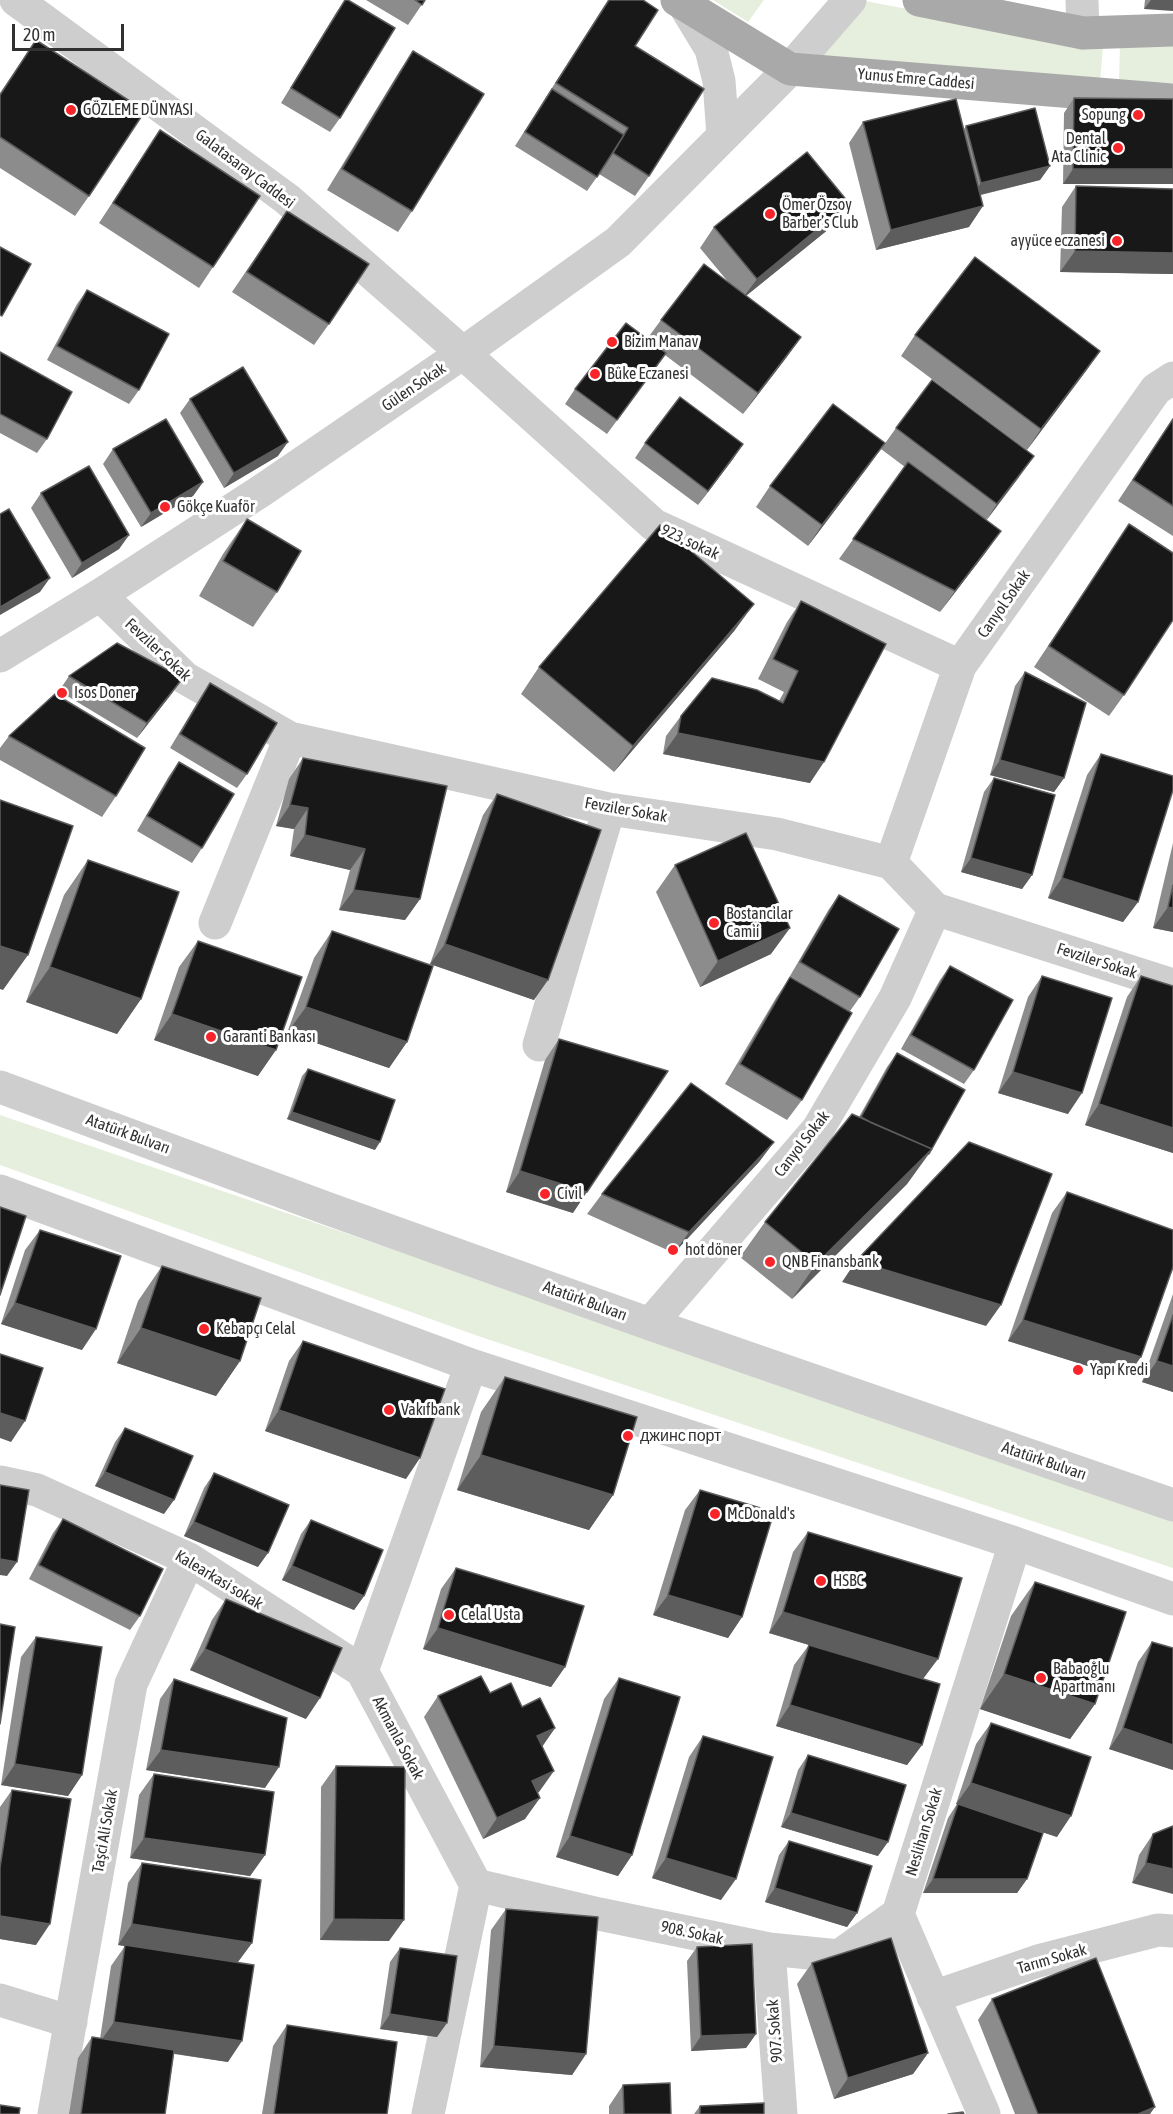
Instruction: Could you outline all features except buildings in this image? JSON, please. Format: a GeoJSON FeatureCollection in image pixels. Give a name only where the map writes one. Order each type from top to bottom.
{"type":"FeatureCollection","features":[{"type":"Feature","properties":{"kind":"main road"},"geometry":{"type":"LineString","coordinates":[[919,0],[1083,33],[1173,30]]}},
{"type":"Feature","properties":{"kind":"main road","name":"Yunus Emre Caddesi"},"geometry":{"type":"LineString","coordinates":[[680,2],[790,69],[1173,100]]}},
{"type":"Feature","properties":{"kind":"street","name":"Galatasaray Caddesi"},"geometry":{"type":"LineString","coordinates":[[16,0],[287,199],[463,353]]}},
{"type":"Feature","properties":{"kind":"street","name":"Gülen Sokak"},"geometry":{"type":"LineString","coordinates":[[0,656],[100,595],[261,491],[463,353],[618,242],[790,69],[850,0]]}},
{"type":"Feature","properties":{"kind":"street"},"geometry":{"type":"LineString","coordinates":[[1082,0],[1083,33]]}},
{"type":"Feature","properties":{"kind":"street"},"geometry":{"type":"LineString","coordinates":[[680,2],[711,49],[719,81],[723,136]]}},
{"type":"Feature","properties":{"kind":"street","name":"923. sokak"},"geometry":{"type":"LineString","coordinates":[[463,353],[654,525],[960,666]]}},
{"type":"Feature","properties":{"kind":"street","name":"Canyol Sokak"},"geometry":{"type":"LineString","coordinates":[[891,863],[960,666],[1156,389],[1173,378]]}},
{"type":"Feature","properties":{"kind":"street","name":"Fevziler Sokak"},"geometry":{"type":"LineString","coordinates":[[100,595],[185,678],[290,738],[609,809],[777,834],[891,863],[935,909],[1173,985]]}},
{"type":"Feature","properties":{"kind":"street"},"geometry":{"type":"LineString","coordinates":[[215,923],[290,738]]}},
{"type":"Feature","properties":{"kind":"street"},"geometry":{"type":"LineString","coordinates":[[539,1045],[609,809]]}},
{"type":"Feature","properties":{"kind":"street","name":"Canyol Sokak"},"geometry":{"type":"LineString","coordinates":[[650,1324],[818,1129],[895,998],[935,909]]}},
{"type":"Feature","properties":{"kind":"street","name":"Atatürk Bulvarı"},"geometry":{"type":"LineString","coordinates":[[0,1087],[326,1208],[650,1324],[1173,1505]]}},
{"type":"Feature","properties":{"kind":"street"},"geometry":{"type":"LineString","coordinates":[[0,1191],[471,1365],[1014,1543],[1173,1599]]}},
{"type":"Feature","properties":{"kind":"street"},"geometry":{"type":"LineString","coordinates":[[362,1671],[471,1365]]}},
{"type":"Feature","properties":{"kind":"street","name":"Kalearkasi sokak"},"geometry":{"type":"LineString","coordinates":[[0,1482],[37,1490],[189,1559],[362,1671]]}},
{"type":"Feature","properties":{"kind":"street","name":"Neslihan Sokak"},"geometry":{"type":"LineString","coordinates":[[898,1914],[1014,1543]]}},
{"type":"Feature","properties":{"kind":"street","name":"Taşci Ali Sokak"},"geometry":{"type":"LineString","coordinates":[[54,2114],[131,1684],[189,1559]]}},
{"type":"Feature","properties":{"kind":"street","name":"Akmanla Sokak"},"geometry":{"type":"LineString","coordinates":[[362,1671],[476,1885]]}},
{"type":"Feature","properties":{"kind":"street"},"geometry":{"type":"LineString","coordinates":[[428,2114],[476,1885]]}},
{"type":"Feature","properties":{"kind":"street","name":"908. Sokak"},"geometry":{"type":"LineString","coordinates":[[476,1885],[599,1914],[769,1949],[839,1956],[898,1914]]}},
{"type":"Feature","properties":{"kind":"street"},"geometry":{"type":"LineString","coordinates":[[898,1914],[984,2114]]}},
{"type":"Feature","properties":{"kind":"street","name":"Tarım Sokak"},"geometry":{"type":"LineString","coordinates":[[933,1996],[1038,1961],[1158,1930],[1173,1931]]}},
{"type":"Feature","properties":{"kind":"street","name":"907. Sokak"},"geometry":{"type":"LineString","coordinates":[[769,1949],[781,2114]]}},
{"type":"Feature","properties":{"kind":"street"},"geometry":{"type":"LineString","coordinates":[[0,2000],[71,2022]]}},
{"type":"Feature","properties":{"kind":"green space"},"geometry":{"type":"Polygon","coordinates":[[[713,0],[764,0],[748,22],[713,0]]]}},
{"type":"Feature","properties":{"kind":"green space"},"geometry":{"type":"Polygon","coordinates":[[[865,1],[1103,46],[1100,83],[815,59],[865,1]]]}},
{"type":"Feature","properties":{"kind":"green space"},"geometry":{"type":"Polygon","coordinates":[[[1120,45],[1173,46],[1173,83],[1119,82],[1120,45]]]}},
{"type":"Feature","properties":{"kind":"green space"},"geometry":{"type":"Polygon","coordinates":[[[0,1115],[1173,1516],[1173,1568],[478,1336],[0,1165],[0,1115]]]}},
{"type":"Feature","properties":{"kind":"place","name":"GÖZLEME DÜNYASI"},"geometry":{"type":"Point","coordinates":[71,110]}},
{"type":"Feature","properties":{"kind":"place","name":"Sopung"},"geometry":{"type":"Point","coordinates":[1138,115]}},
{"type":"Feature","properties":{"kind":"place","name":"Dental Ata Clinic"},"geometry":{"type":"Point","coordinates":[1118,148]}},
{"type":"Feature","properties":{"kind":"place","name":"Ömer Özsoy Barber’s Club"},"geometry":{"type":"Point","coordinates":[770,214]}},
{"type":"Feature","properties":{"kind":"place","name":"ayyüce eczanesi"},"geometry":{"type":"Point","coordinates":[1117,241]}},
{"type":"Feature","properties":{"kind":"place","name":"Bizim Manav"},"geometry":{"type":"Point","coordinates":[612,342]}},
{"type":"Feature","properties":{"kind":"place","name":"Büke Eczanesi"},"geometry":{"type":"Point","coordinates":[595,374]}},
{"type":"Feature","properties":{"kind":"place","name":"Gökçe Kuaför"},"geometry":{"type":"Point","coordinates":[165,507]}},
{"type":"Feature","properties":{"kind":"place","name":"Isos Doner"},"geometry":{"type":"Point","coordinates":[62,693]}},
{"type":"Feature","properties":{"kind":"place","name":"Bostancilar Camii"},"geometry":{"type":"Point","coordinates":[714,923]}},
{"type":"Feature","properties":{"kind":"place","name":"Garanti Bankası"},"geometry":{"type":"Point","coordinates":[211,1037]}},
{"type":"Feature","properties":{"kind":"place","name":"Civil"},"geometry":{"type":"Point","coordinates":[545,1194]}},
{"type":"Feature","properties":{"kind":"place","name":"hot döner"},"geometry":{"type":"Point","coordinates":[673,1250]}},
{"type":"Feature","properties":{"kind":"place","name":"QNB Finansbank"},"geometry":{"type":"Point","coordinates":[770,1262]}},
{"type":"Feature","properties":{"kind":"place","name":"Kebapçı Celal"},"geometry":{"type":"Point","coordinates":[204,1329]}},
{"type":"Feature","properties":{"kind":"place","name":"Yapı Kredi"},"geometry":{"type":"Point","coordinates":[1078,1370]}},
{"type":"Feature","properties":{"kind":"place","name":"Vakıfbank"},"geometry":{"type":"Point","coordinates":[389,1410]}},
{"type":"Feature","properties":{"kind":"place","name":"джинс порт"},"geometry":{"type":"Point","coordinates":[628,1436]}},
{"type":"Feature","properties":{"kind":"place","name":"McDonald's"},"geometry":{"type":"Point","coordinates":[715,1514]}},
{"type":"Feature","properties":{"kind":"place","name":"HSBC"},"geometry":{"type":"Point","coordinates":[821,1581]}},
{"type":"Feature","properties":{"kind":"place","name":"Celal Usta"},"geometry":{"type":"Point","coordinates":[449,1615]}},
{"type":"Feature","properties":{"kind":"place","name":"Babaoğlu Apartmanı"},"geometry":{"type":"Point","coordinates":[1041,1678]}}]}
